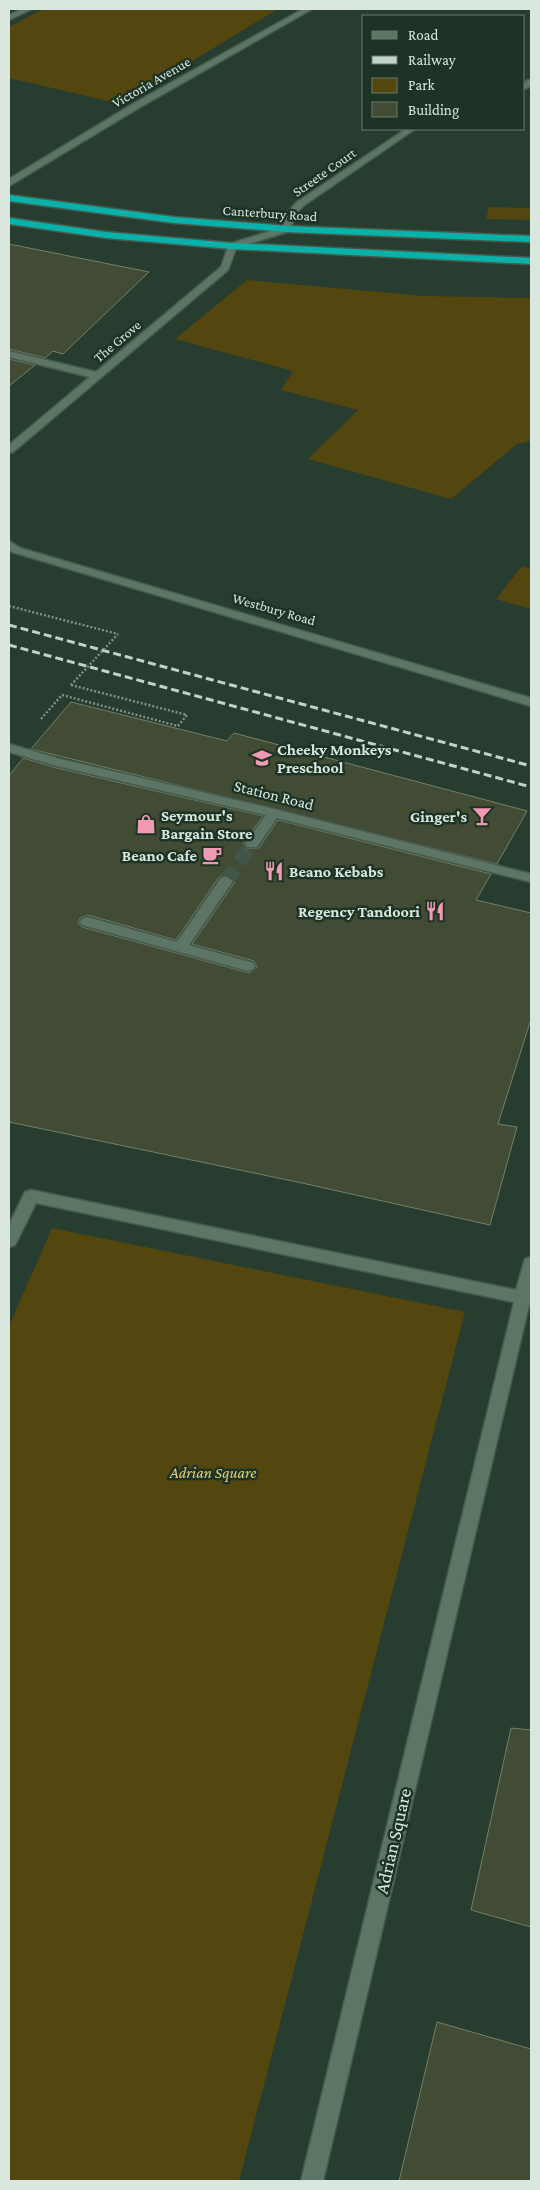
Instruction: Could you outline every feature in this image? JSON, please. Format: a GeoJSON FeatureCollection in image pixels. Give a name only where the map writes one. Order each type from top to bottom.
{"type":"FeatureCollection","features":[{"type":"Feature","properties":{"kind":"highway","name":"Canterbury Road"},"geometry":{"type":"LineString","coordinates":[[9,198],[174,220],[287,229],[531,239]]}},
{"type":"Feature","properties":{"kind":"highway"},"geometry":{"type":"LineString","coordinates":[[9,221],[106,235],[232,246],[531,261]]}},
{"type":"Feature","properties":{"kind":"street"},"geometry":{"type":"LineString","coordinates":[[9,18],[28,9]]}},
{"type":"Feature","properties":{"kind":"street","name":"Victoria Avenue"},"geometry":{"type":"LineString","coordinates":[[9,183],[134,107],[308,9]]}},
{"type":"Feature","properties":{"kind":"street","name":"Streete Court"},"geometry":{"type":"LineString","coordinates":[[287,229],[291,214],[300,204],[410,130]]}},
{"type":"Feature","properties":{"kind":"street"},"geometry":{"type":"LineString","coordinates":[[232,246],[287,229]]}},
{"type":"Feature","properties":{"kind":"street","name":"The Grove"},"geometry":{"type":"LineString","coordinates":[[9,450],[96,375],[226,268],[232,246]]}},
{"type":"Feature","properties":{"kind":"street"},"geometry":{"type":"LineString","coordinates":[[9,354],[96,375]]}},
{"type":"Feature","properties":{"kind":"street","name":"Westbury Road"},"geometry":{"type":"LineString","coordinates":[[9,544],[16,550],[531,702]]}},
{"type":"Feature","properties":{"kind":"street","name":"Station Road"},"geometry":{"type":"LineString","coordinates":[[9,748],[57,762],[274,813],[531,878]]}},
{"type":"Feature","properties":{"kind":"street"},"geometry":{"type":"LineString","coordinates":[[252,844],[274,813]]}},
{"type":"Feature","properties":{"kind":"street"},"geometry":{"type":"LineString","coordinates":[[181,947],[226,881]]}},
{"type":"Feature","properties":{"kind":"street"},"geometry":{"type":"LineString","coordinates":[[88,922],[248,966]]}},
{"type":"Feature","properties":{"kind":"street"},"geometry":{"type":"LineString","coordinates":[[9,1241],[31,1196],[527,1298]]}},
{"type":"Feature","properties":{"kind":"street","name":"Adrian Square"},"geometry":{"type":"LineString","coordinates":[[312,2181],[527,1298],[531,1263]]}},
{"type":"Feature","properties":{"kind":"path"},"geometry":{"type":"LineString","coordinates":[[9,606],[118,634],[71,685],[187,715],[178,726],[62,695]]}},
{"type":"Feature","properties":{"kind":"green space"},"geometry":{"type":"Polygon","coordinates":[[[43,9],[278,9],[121,104],[9,78],[9,27],[43,9]]]}},
{"type":"Feature","properties":{"kind":"green space"},"geometry":{"type":"Polygon","coordinates":[[[489,207],[531,208],[531,220],[486,219],[489,207]]]}},
{"type":"Feature","properties":{"kind":"green space"},"geometry":{"type":"Polygon","coordinates":[[[247,280],[424,296],[531,298],[531,441],[517,444],[451,499],[308,459],[358,410],[281,390],[293,371],[175,339],[247,280]]]}},
{"type":"Feature","properties":{"kind":"green space"},"geometry":{"type":"Polygon","coordinates":[[[522,566],[531,569],[531,609],[496,599],[522,566]]]}},
{"type":"Feature","properties":{"kind":"green space","name":"Adrian Square"},"geometry":{"type":"Polygon","coordinates":[[[52,1228],[465,1312],[239,2181],[9,2181],[9,1326],[52,1228]]]}},
{"type":"Feature","properties":{"kind":"building"},"geometry":{"type":"Polygon","coordinates":[[[9,244],[149,272],[63,354],[53,351],[45,358],[9,349],[9,244]]]}},
{"type":"Feature","properties":{"kind":"building"},"geometry":{"type":"Polygon","coordinates":[[[9,359],[35,365],[9,386],[9,359]]]}},
{"type":"Feature","properties":{"kind":"building"},"geometry":{"type":"Polygon","coordinates":[[[71,702],[227,741],[234,733],[527,811],[497,864],[31,749],[71,702]]]}},
{"type":"Feature","properties":{"kind":"building"},"geometry":{"type":"Polygon","coordinates":[[[23,758],[57,768],[263,816],[243,843],[247,849],[259,848],[278,820],[491,874],[476,900],[531,913],[531,1019],[498,1124],[517,1127],[490,1225],[302,1183],[9,1122],[9,776],[23,758]],[[227,875],[219,877],[176,940],[88,915],[80,918],[78,923],[82,927],[249,973],[257,967],[254,961],[192,944],[235,882],[234,879],[227,875]]]}},
{"type":"Feature","properties":{"kind":"building"},"geometry":{"type":"Polygon","coordinates":[[[511,1728],[531,1730],[531,1927],[471,1910],[511,1728]]]}},
{"type":"Feature","properties":{"kind":"building"},"geometry":{"type":"Polygon","coordinates":[[[437,2022],[531,2049],[531,2181],[399,2181],[437,2022]]]}},
{"type":"Feature","properties":{"kind":"tunnel"},"geometry":{"type":"LineString","coordinates":[[226,881],[252,844]]}},
{"type":"Feature","properties":{"kind":"railway"},"geometry":{"type":"LineString","coordinates":[[9,625],[531,766]]}},
{"type":"Feature","properties":{"kind":"railway"},"geometry":{"type":"LineString","coordinates":[[9,645],[531,787]]}},
{"type":"Feature","properties":{"kind":"place","name":"Cheeky Monkeys Preschool"},"geometry":{"type":"Point","coordinates":[262,758]}},
{"type":"Feature","properties":{"kind":"place","name":"Ginger's"},"geometry":{"type":"Point","coordinates":[482,816]}},
{"type":"Feature","properties":{"kind":"place","name":"Seymour's Bargain Store"},"geometry":{"type":"Point","coordinates":[146,824]}},
{"type":"Feature","properties":{"kind":"place","name":"Beano Cafe"},"geometry":{"type":"Point","coordinates":[212,855]}},
{"type":"Feature","properties":{"kind":"place","name":"Beano Kebabs"},"geometry":{"type":"Point","coordinates":[274,871]}},
{"type":"Feature","properties":{"kind":"place","name":"Regency Tandoori"},"geometry":{"type":"Point","coordinates":[435,911]}}]}
